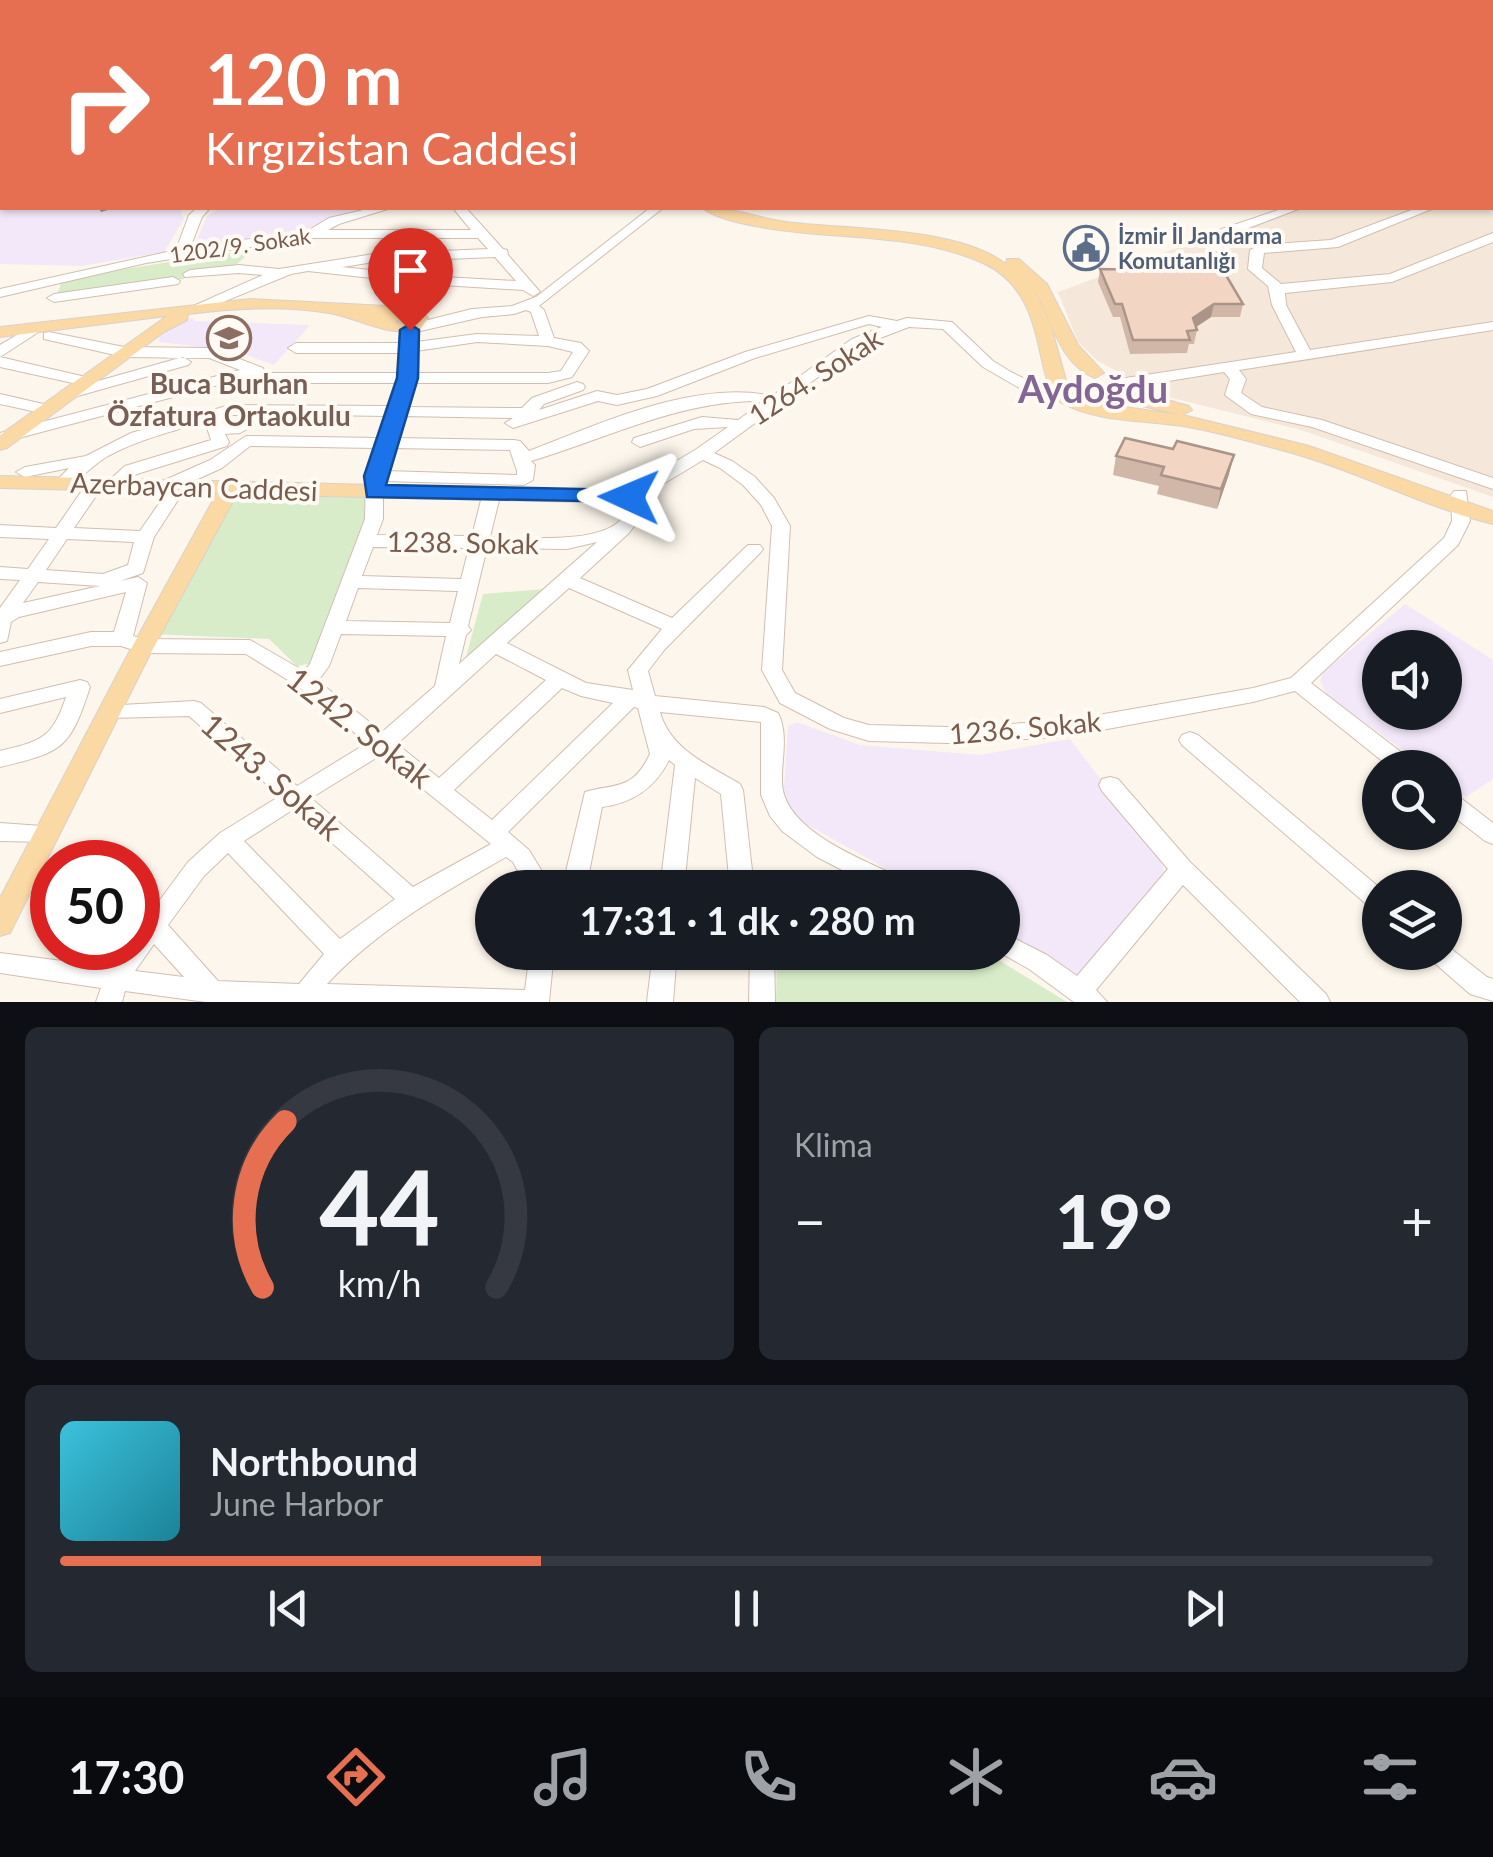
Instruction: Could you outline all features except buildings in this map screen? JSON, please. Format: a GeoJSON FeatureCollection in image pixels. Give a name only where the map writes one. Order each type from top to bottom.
{"type":"FeatureCollection","features":[{"type":"Feature","properties":{"kind":"main road"},"geometry":{"type":"LineString","coordinates":[[716,210],[768,225],[932,243],[1008,271],[1028,291],[1059,386],[1080,404],[1190,422],[1284,444],[1461,502],[1493,506]]}},
{"type":"Feature","properties":{"kind":"main road"},"geometry":{"type":"LineString","coordinates":[[736,210],[766,218],[934,236],[998,254],[1028,270],[1046,289],[1069,350],[1120,390],[1325,446],[1493,518]]}},
{"type":"Feature","properties":{"kind":"main road"},"geometry":{"type":"LineString","coordinates":[[0,332],[40,333],[196,308],[278,300],[410,319]]}},
{"type":"Feature","properties":{"kind":"main road"},"geometry":{"type":"LineString","coordinates":[[2,441],[158,328],[196,308]]}},
{"type":"Feature","properties":{"kind":"main road"},"geometry":{"type":"LineString","coordinates":[[334,309],[389,327],[410,319]]}},
{"type":"Feature","properties":{"kind":"main road"},"geometry":{"type":"LineString","coordinates":[[1059,386],[1074,373],[1095,373]]}},
{"type":"Feature","properties":{"kind":"main road"},"geometry":{"type":"LineString","coordinates":[[1080,404],[1111,404],[1120,390]]}},
{"type":"Feature","properties":{"kind":"main road","name":"Azerbaycan Caddesi"},"geometry":{"type":"LineString","coordinates":[[0,482],[375,484],[491,496],[629,497]]}},
{"type":"Feature","properties":{"kind":"main road"},"geometry":{"type":"LineString","coordinates":[[0,925],[110,712],[132,642],[231,486]]}},
{"type":"Feature","properties":{"kind":"street"},"geometry":{"type":"LineString","coordinates":[[202,210],[182,252],[188,256],[293,248]]}},
{"type":"Feature","properties":{"kind":"street"},"geometry":{"type":"LineString","coordinates":[[311,234],[334,221],[377,210]]}},
{"type":"Feature","properties":{"kind":"street"},"geometry":{"type":"LineString","coordinates":[[461,210],[530,286],[534,296],[529,306]]}},
{"type":"Feature","properties":{"kind":"street"},"geometry":{"type":"LineString","coordinates":[[306,682],[319,666],[374,519],[375,484],[408,378],[410,319],[529,306],[654,210]]}},
{"type":"Feature","properties":{"kind":"street"},"geometry":{"type":"LineString","coordinates":[[1217,248],[1218,235],[1289,210]]}},
{"type":"Feature","properties":{"kind":"street"},"geometry":{"type":"LineString","coordinates":[[1306,356],[1279,305],[1274,284],[1255,270],[1255,253],[1260,249],[1332,244],[1423,210]]}},
{"type":"Feature","properties":{"kind":"street","name":"1202/9. Sokak"},"geometry":{"type":"LineString","coordinates":[[0,293],[182,252],[311,234],[484,234]]}},
{"type":"Feature","properties":{"kind":"street"},"geometry":{"type":"LineString","coordinates":[[1278,292],[1296,284],[1387,280],[1493,236]]}},
{"type":"Feature","properties":{"kind":"street"},"geometry":{"type":"LineString","coordinates":[[196,308],[281,272],[308,267],[374,258],[502,253]]}},
{"type":"Feature","properties":{"kind":"street"},"geometry":{"type":"LineString","coordinates":[[308,267],[530,286]]}},
{"type":"Feature","properties":{"kind":"street"},"geometry":{"type":"LineString","coordinates":[[190,274],[281,272]]}},
{"type":"Feature","properties":{"kind":"street"},"geometry":{"type":"LineString","coordinates":[[44,281],[60,284],[51,304],[172,281]]}},
{"type":"Feature","properties":{"kind":"street"},"geometry":{"type":"LineString","coordinates":[[529,306],[537,310],[548,342]]}},
{"type":"Feature","properties":{"kind":"street"},"geometry":{"type":"LineString","coordinates":[[624,424],[616,409],[633,398],[757,352],[870,320],[896,325]]}},
{"type":"Feature","properties":{"kind":"street","name":"1264. Sokak"},"geometry":{"type":"LineString","coordinates":[[629,497],[701,454],[858,342],[896,325],[926,320],[948,325],[988,364],[1006,375],[1029,387],[1059,386]]}},
{"type":"Feature","properties":{"kind":"street"},"geometry":{"type":"LineString","coordinates":[[1120,390],[1228,367],[1493,326]]}},
{"type":"Feature","properties":{"kind":"street"},"geometry":{"type":"LineString","coordinates":[[389,327],[396,330],[408,348]]}},
{"type":"Feature","properties":{"kind":"street"},"geometry":{"type":"LineString","coordinates":[[0,352],[40,333],[124,352],[174,350],[218,354],[269,378]]}},
{"type":"Feature","properties":{"kind":"street"},"geometry":{"type":"LineString","coordinates":[[296,348],[408,348],[477,338],[580,348],[572,381],[515,418]]}},
{"type":"Feature","properties":{"kind":"street"},"geometry":{"type":"LineString","coordinates":[[0,362],[84,381]]}},
{"type":"Feature","properties":{"kind":"street"},"geometry":{"type":"LineString","coordinates":[[67,394],[182,362]]}},
{"type":"Feature","properties":{"kind":"street"},"geometry":{"type":"LineString","coordinates":[[1228,367],[1238,379],[1233,395],[1257,410],[1316,423],[1493,484]]}},
{"type":"Feature","properties":{"kind":"street"},"geometry":{"type":"LineString","coordinates":[[2,441],[241,374],[269,378],[572,381]]}},
{"type":"Feature","properties":{"kind":"street"},"geometry":{"type":"LineString","coordinates":[[528,464],[624,424],[716,396],[751,393],[774,402]]}},
{"type":"Feature","properties":{"kind":"street"},"geometry":{"type":"LineString","coordinates":[[224,416],[396,412],[515,418],[597,396],[607,400],[633,398]]}},
{"type":"Feature","properties":{"kind":"street"},"geometry":{"type":"LineString","coordinates":[[0,399],[46,410]]}},
{"type":"Feature","properties":{"kind":"street"},"geometry":{"type":"LineString","coordinates":[[142,403],[157,432]]}},
{"type":"Feature","properties":{"kind":"street"},"geometry":{"type":"LineString","coordinates":[[24,472],[92,456],[157,432],[224,416],[251,414],[246,433],[216,464],[176,484],[145,537],[132,642]]}},
{"type":"Feature","properties":{"kind":"street"},"geometry":{"type":"LineString","coordinates":[[224,416],[228,431],[246,433],[386,443],[514,445],[528,464]]}},
{"type":"Feature","properties":{"kind":"street"},"geometry":{"type":"LineString","coordinates":[[0,625],[60,534],[105,483],[131,470],[221,442],[224,416]]}},
{"type":"Feature","properties":{"kind":"street"},"geometry":{"type":"LineString","coordinates":[[375,484],[524,480],[530,446],[514,433],[515,418]]}},
{"type":"Feature","properties":{"kind":"street"},"geometry":{"type":"LineString","coordinates":[[640,442],[710,420],[727,420],[740,426]]}},
{"type":"Feature","properties":{"kind":"street"},"geometry":{"type":"LineString","coordinates":[[701,454],[738,473],[771,506],[782,526],[772,670],[778,686],[794,703],[771,718]]}},
{"type":"Feature","properties":{"kind":"street"},"geometry":{"type":"LineString","coordinates":[[63,483],[92,456]]}},
{"type":"Feature","properties":{"kind":"street"},"geometry":{"type":"LineString","coordinates":[[444,686],[461,630],[491,496]]}},
{"type":"Feature","properties":{"kind":"street"},"geometry":{"type":"LineString","coordinates":[[160,914],[196,869],[228,839],[384,743],[618,532],[631,518],[629,497]]}},
{"type":"Feature","properties":{"kind":"street"},"geometry":{"type":"LineString","coordinates":[[1383,750],[1298,684],[1452,541],[1461,520],[1461,502]]}},
{"type":"Feature","properties":{"kind":"street"},"geometry":{"type":"LineString","coordinates":[[0,532],[145,537]]}},
{"type":"Feature","properties":{"kind":"street","name":"1238. Sokak"},"geometry":{"type":"LineString","coordinates":[[367,541],[566,544],[618,532]]}},
{"type":"Feature","properties":{"kind":"street"},"geometry":{"type":"LineString","coordinates":[[740,870],[732,790],[686,762],[660,739],[639,698],[638,670],[675,627],[754,549]]}},
{"type":"Feature","properties":{"kind":"street"},"geometry":{"type":"LineString","coordinates":[[0,573],[104,580],[138,576]]}},
{"type":"Feature","properties":{"kind":"street"},"geometry":{"type":"LineString","coordinates":[[0,625],[13,612],[138,576]]}},
{"type":"Feature","properties":{"kind":"street"},"geometry":{"type":"LineString","coordinates":[[566,579],[675,627]]}},
{"type":"Feature","properties":{"kind":"street"},"geometry":{"type":"LineString","coordinates":[[352,582],[470,585]]}},
{"type":"Feature","properties":{"kind":"street"},"geometry":{"type":"LineString","coordinates":[[334,627],[461,630]]}},
{"type":"Feature","properties":{"kind":"street","name":"1242. Sokak"},"geometry":{"type":"LineString","coordinates":[[0,659],[91,639],[250,647],[306,682],[384,743],[522,856],[530,870]]}},
{"type":"Feature","properties":{"kind":"street"},"geometry":{"type":"LineString","coordinates":[[492,644],[581,689],[667,706],[764,714],[771,718]]}},
{"type":"Feature","properties":{"kind":"street"},"geometry":{"type":"LineString","coordinates":[[440,790],[560,678]]}},
{"type":"Feature","properties":{"kind":"street","name":"1236. Sokak"},"geometry":{"type":"LineString","coordinates":[[794,703],[836,724],[869,733],[948,735],[1064,729],[1298,684]]}},
{"type":"Feature","properties":{"kind":"street"},"geometry":{"type":"LineString","coordinates":[[0,706],[80,687],[64,734],[56,743],[0,759]]}},
{"type":"Feature","properties":{"kind":"street"},"geometry":{"type":"LineString","coordinates":[[302,999],[340,955],[500,839],[639,698]]}},
{"type":"Feature","properties":{"kind":"street","name":"1243. Sokak"},"geometry":{"type":"LineString","coordinates":[[110,712],[194,708],[298,796],[412,901]]}},
{"type":"Feature","properties":{"kind":"street"},"geometry":{"type":"LineString","coordinates":[[771,718],[772,795],[781,817],[797,833],[866,870]]}},
{"type":"Feature","properties":{"kind":"street"},"geometry":{"type":"LineString","coordinates":[[578,870],[593,798],[615,798],[640,783],[658,764],[660,739]]}},
{"type":"Feature","properties":{"kind":"street"},"geometry":{"type":"LineString","coordinates":[[1190,740],[1362,887]]}},
{"type":"Feature","properties":{"kind":"street"},"geometry":{"type":"LineString","coordinates":[[674,870],[686,762]]}},
{"type":"Feature","properties":{"kind":"street"},"geometry":{"type":"LineString","coordinates":[[1110,785],[1182,869],[1316,1002]]}},
{"type":"Feature","properties":{"kind":"street"},"geometry":{"type":"LineString","coordinates":[[1462,811],[1493,836]]}},
{"type":"Feature","properties":{"kind":"street"},"geometry":{"type":"LineString","coordinates":[[0,832],[48,833]]}},
{"type":"Feature","properties":{"kind":"street"},"geometry":{"type":"LineString","coordinates":[[228,839],[340,955]]}},
{"type":"Feature","properties":{"kind":"street"},"geometry":{"type":"LineString","coordinates":[[1020,954],[1086,997],[1182,869]]}},
{"type":"Feature","properties":{"kind":"street"},"geometry":{"type":"LineString","coordinates":[[160,933],[212,992]]}},
{"type":"Feature","properties":{"kind":"street"},"geometry":{"type":"LineString","coordinates":[[0,963],[113,990],[302,999],[536,1002],[540,970]]}},
{"type":"Feature","properties":{"kind":"street"},"geometry":{"type":"LineString","coordinates":[[660,1002],[663,970]]}},
{"type":"Feature","properties":{"kind":"street"},"geometry":{"type":"LineString","coordinates":[[762,970],[762,1002]]}},
{"type":"Feature","properties":{"kind":"street"},"geometry":{"type":"LineString","coordinates":[[1460,970],[1478,986],[1493,990]]}},
{"type":"Feature","properties":{"kind":"shaded area"},"geometry":{"type":"Polygon","coordinates":[[[0,210],[181,210],[184,219],[164,252],[81,266],[0,264],[0,210]]]}},
{"type":"Feature","properties":{"kind":"shaded area"},"geometry":{"type":"Polygon","coordinates":[[[218,210],[360,210],[300,231],[195,245],[207,216],[218,210]]]}},
{"type":"Feature","properties":{"kind":"shaded area"},"geometry":{"type":"Polygon","coordinates":[[[1280,210],[1493,210],[1493,497],[1301,430],[1160,395],[1098,361],[1078,342],[1058,292],[1280,210]]]}},
{"type":"Feature","properties":{"kind":"shaded area","name":"Buca Burhan Özfatura Ortaokulu"},"geometry":{"type":"Polygon","coordinates":[[[190,318],[310,325],[274,365],[236,351],[159,342],[160,334],[190,318]]]}},
{"type":"Feature","properties":{"kind":"shaded area"},"geometry":{"type":"Polygon","coordinates":[[[1405,604],[1446,630],[1374,630],[1405,604]]]}},
{"type":"Feature","properties":{"kind":"shaded area"},"geometry":{"type":"Polygon","coordinates":[[[1362,640],[1362,720],[1327,695],[1320,681],[1324,672],[1362,640]]]}},
{"type":"Feature","properties":{"kind":"shaded area"},"geometry":{"type":"Polygon","coordinates":[[[1462,640],[1493,660],[1493,779],[1466,797],[1462,794],[1462,750],[1403,750],[1375,730],[1462,730],[1462,640]]]}},
{"type":"Feature","properties":{"kind":"shaded area"},"geometry":{"type":"Polygon","coordinates":[[[797,722],[860,745],[980,755],[1070,739],[1161,859],[1165,876],[1083,980],[1020,943],[1020,870],[888,870],[797,819],[783,803],[788,726],[797,722]]]}},
{"type":"Feature","properties":{"kind":"green space"},"geometry":{"type":"Polygon","coordinates":[[[225,253],[250,253],[232,268],[187,272],[184,279],[56,297],[63,279],[225,253]]]}},
{"type":"Feature","properties":{"kind":"green space"},"geometry":{"type":"Polygon","coordinates":[[[232,491],[364,495],[366,519],[312,663],[297,666],[269,639],[150,634],[232,491]]]}},
{"type":"Feature","properties":{"kind":"green space"},"geometry":{"type":"Polygon","coordinates":[[[545,589],[465,661],[483,594],[545,589]]]}},
{"type":"Feature","properties":{"kind":"green space"},"geometry":{"type":"Polygon","coordinates":[[[777,970],[1015,970],[1067,1002],[776,1002],[777,970]]]}},
{"type":"Feature","properties":{"kind":"place","name":"İzmir İl Jandarma Komutanlığı"},"geometry":{"type":"Point","coordinates":[1086,248]}},
{"type":"Feature","properties":{"kind":"place","name":"Buca Burhan Özfatura Ortaokulu"},"geometry":{"type":"Point","coordinates":[229,338]}},
{"type":"Feature","properties":{"kind":"district","name":"Aydoğdu"},"geometry":{"type":"Point","coordinates":[1093,388]}},
{"type":"Feature","properties":{"kind":"route"},"geometry":{"type":"LineString","coordinates":[[410,330],[408,378],[375,476],[375,492],[629,497]]}}]}
